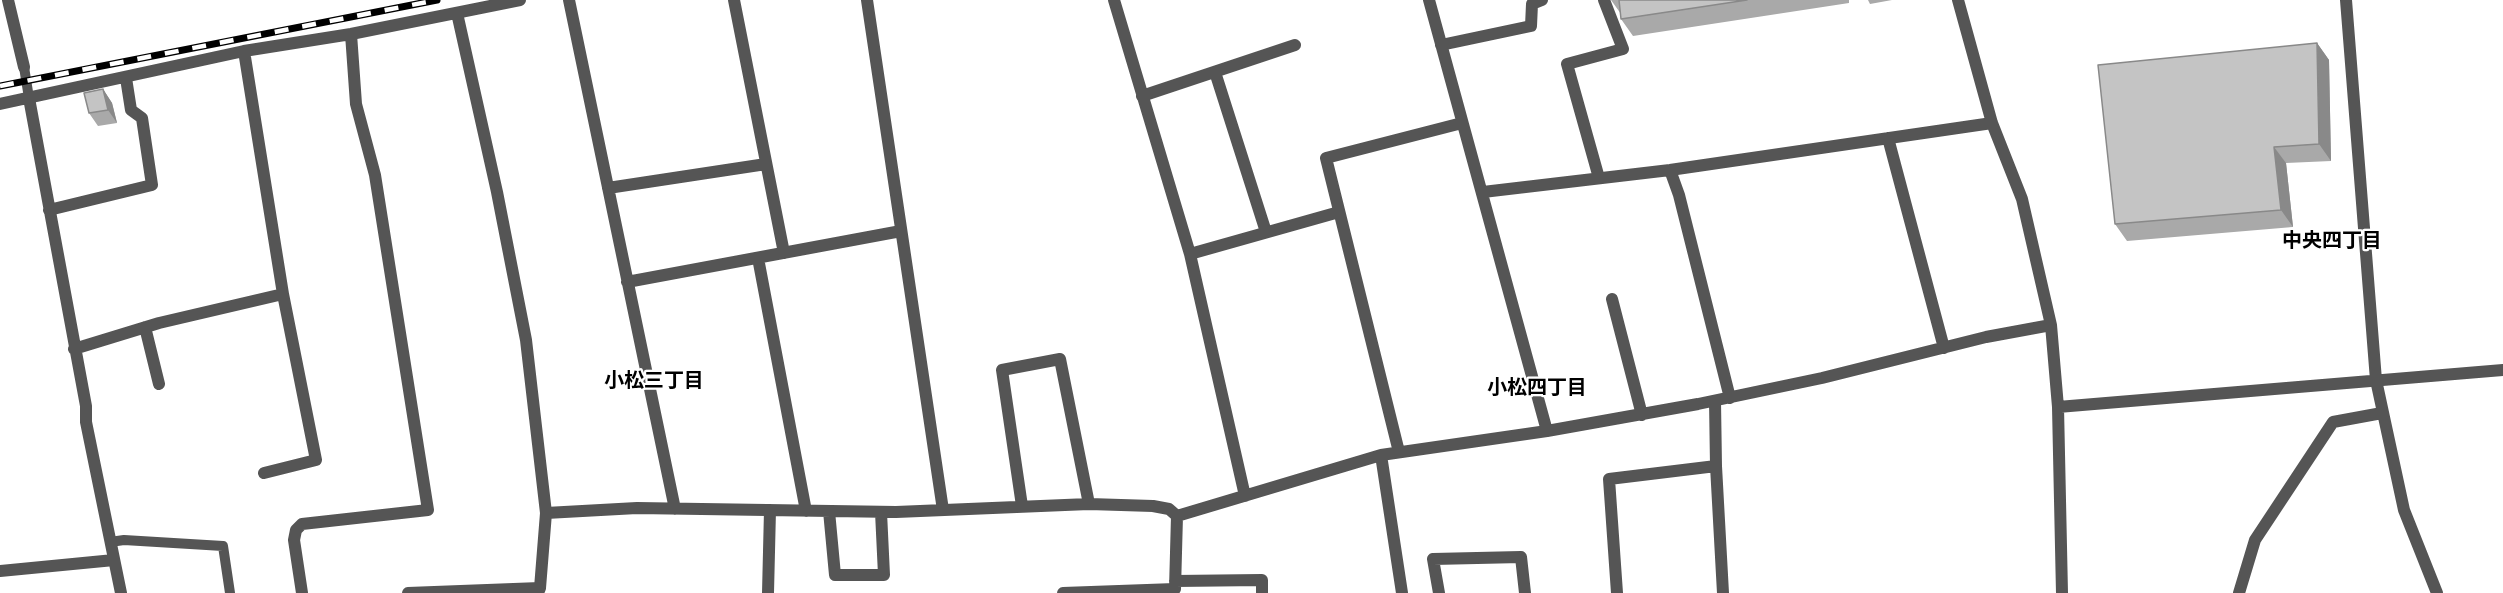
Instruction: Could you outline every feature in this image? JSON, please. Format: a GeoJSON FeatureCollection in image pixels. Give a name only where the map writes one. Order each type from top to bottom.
{"type":"FeatureCollection","features":[{"type":"Feature","properties":{"kind":"street"},"geometry":{"type":"LineString","coordinates":[[8,0],[24,67]]}},
{"type":"Feature","properties":{"kind":"street"},"geometry":{"type":"LineString","coordinates":[[0,104],[244,51],[351,34],[520,0]]}},
{"type":"Feature","properties":{"kind":"street"},"geometry":{"type":"LineString","coordinates":[[569,0],[675,509]]}},
{"type":"Feature","properties":{"kind":"street"},"geometry":{"type":"LineString","coordinates":[[734,0],[784,253]]}},
{"type":"Feature","properties":{"kind":"street"},"geometry":{"type":"LineString","coordinates":[[867,0],[943,510]]}},
{"type":"Feature","properties":{"kind":"street"},"geometry":{"type":"LineString","coordinates":[[1114,0],[1190,254],[1245,495]]}},
{"type":"Feature","properties":{"kind":"street"},"geometry":{"type":"LineString","coordinates":[[1430,0],[1547,431]]}},
{"type":"Feature","properties":{"kind":"street"},"geometry":{"type":"LineString","coordinates":[[1441,45],[1531,26],[1532,4],[1542,0]]}},
{"type":"Feature","properties":{"kind":"street"},"geometry":{"type":"LineString","coordinates":[[1599,178],[1568,63],[1623,49],[1604,0]]}},
{"type":"Feature","properties":{"kind":"street"},"geometry":{"type":"LineString","coordinates":[[1958,0],[1992,123],[2022,199],[2051,325],[2058,407],[2062,593]]}},
{"type":"Feature","properties":{"kind":"street"},"geometry":{"type":"LineString","coordinates":[[2346,0],[2376,380],[2404,510],[2437,593]]}},
{"type":"Feature","properties":{"kind":"street"},"geometry":{"type":"LineString","coordinates":[[408,593],[539,590],[546,513],[526,340],[497,192],[457,13]]}},
{"type":"Feature","properties":{"kind":"street"},"geometry":{"type":"LineString","coordinates":[[302,593],[294,540],[296,530],[302,524],[429,510],[412,416],[408,376],[375,175],[356,104],[351,34]]}},
{"type":"Feature","properties":{"kind":"street"},"geometry":{"type":"LineString","coordinates":[[1142,96],[1295,45]]}},
{"type":"Feature","properties":{"kind":"street"},"geometry":{"type":"LineString","coordinates":[[244,51],[283,294],[316,460],[264,473]]}},
{"type":"Feature","properties":{"kind":"street"},"geometry":{"type":"LineString","coordinates":[[1215,72],[1266,232]]}},
{"type":"Feature","properties":{"kind":"street"},"geometry":{"type":"LineString","coordinates":[[49,210],[152,185],[142,118],[131,110],[126,78]]}},
{"type":"Feature","properties":{"kind":"street"},"geometry":{"type":"LineString","coordinates":[[29,98],[121,593]]}},
{"type":"Feature","properties":{"kind":"street"},"geometry":{"type":"LineString","coordinates":[[1399,453],[1326,158],[1462,123]]}},
{"type":"Feature","properties":{"kind":"street"},"geometry":{"type":"LineString","coordinates":[[1483,192],[1670,170],[1992,123]]}},
{"type":"Feature","properties":{"kind":"street"},"geometry":{"type":"LineString","coordinates":[[1888,138],[1944,348]]}},
{"type":"Feature","properties":{"kind":"street"},"geometry":{"type":"LineString","coordinates":[[608,188],[766,164]]}},
{"type":"Feature","properties":{"kind":"street"},"geometry":{"type":"LineString","coordinates":[[1670,170],[1679,195],[1730,398]]}},
{"type":"Feature","properties":{"kind":"street"},"geometry":{"type":"LineString","coordinates":[[1190,254],[1339,212]]}},
{"type":"Feature","properties":{"kind":"street"},"geometry":{"type":"LineString","coordinates":[[627,282],[901,231]]}},
{"type":"Feature","properties":{"kind":"street"},"geometry":{"type":"LineString","coordinates":[[758,258],[807,511]]}},
{"type":"Feature","properties":{"kind":"street"},"geometry":{"type":"LineString","coordinates":[[74,349],[145,327],[283,294]]}},
{"type":"Feature","properties":{"kind":"street"},"geometry":{"type":"LineString","coordinates":[[1612,299],[1642,415]]}},
{"type":"Feature","properties":{"kind":"street"},"geometry":{"type":"LineString","coordinates":[[1177,516],[1381,455],[1547,431],[1715,401],[2051,325]]}},
{"type":"Feature","properties":{"kind":"street"},"geometry":{"type":"LineString","coordinates":[[145,327],[159,384]]}},
{"type":"Feature","properties":{"kind":"street"},"geometry":{"type":"LineString","coordinates":[[1022,506],[1002,370],[1060,359],[1089,504]]}},
{"type":"Feature","properties":{"kind":"street"},"geometry":{"type":"LineString","coordinates":[[2058,407],[2503,370]]}},
{"type":"Feature","properties":{"kind":"street"},"geometry":{"type":"LineString","coordinates":[[1715,401],[1723,593]]}},
{"type":"Feature","properties":{"kind":"street"},"geometry":{"type":"LineString","coordinates":[[2239,593],[2256,540],[2333,422],[2382,413]]}},
{"type":"Feature","properties":{"kind":"street"},"geometry":{"type":"LineString","coordinates":[[1381,455],[1402,593]]}},
{"type":"Feature","properties":{"kind":"street"},"geometry":{"type":"LineString","coordinates":[[1617,593],[1609,479],[1716,466]]}},
{"type":"Feature","properties":{"kind":"street"},"geometry":{"type":"LineString","coordinates":[[546,513],[637,508],[881,512],[1089,504],[1153,506],[1169,510],[1177,516]]}},
{"type":"Feature","properties":{"kind":"street"},"geometry":{"type":"LineString","coordinates":[[768,593],[770,510]]}},
{"type":"Feature","properties":{"kind":"street"},"geometry":{"type":"LineString","coordinates":[[829,511],[835,575],[884,575],[881,512]]}},
{"type":"Feature","properties":{"kind":"street"},"geometry":{"type":"LineString","coordinates":[[1175,588],[1177,516]]}},
{"type":"Feature","properties":{"kind":"street"},"geometry":{"type":"LineString","coordinates":[[1439,593],[1433,559],[1521,557],[1525,593]]}},
{"type":"Feature","properties":{"kind":"street"},"geometry":{"type":"LineString","coordinates":[[0,571],[114,560]]}},
{"type":"Feature","properties":{"kind":"street"},"geometry":{"type":"LineString","coordinates":[[1064,593],[1175,588],[1262,580],[1262,593]]}},
{"type":"Feature","properties":{"kind":"lane"},"geometry":{"type":"LineString","coordinates":[[24,67],[29,98]]}},
{"type":"Feature","properties":{"kind":"lane"},"geometry":{"type":"LineString","coordinates":[[110,542],[124,540],[223,546],[230,593]]}},
{"type":"Feature","properties":{"kind":"building"},"geometry":{"type":"Polygon","coordinates":[[[1619,0],[1747,0],[1621,19],[1619,0]]]}},
{"type":"Feature","properties":{"kind":"building"},"geometry":{"type":"Polygon","coordinates":[[[2317,43],[2319,144],[2274,147],[2281,210],[2115,224],[2098,65],[2317,43]]]}},
{"type":"Feature","properties":{"kind":"building"},"geometry":{"type":"Polygon","coordinates":[[[103,89],[108,110],[89,113],[84,93],[103,89]]]}},
{"type":"Feature","properties":{"kind":"railway"},"geometry":{"type":"LineString","coordinates":[[0,86],[437,0]]}},
{"type":"Feature","properties":{"kind":"district","name":"中央四丁目"},"geometry":{"type":"Point","coordinates":[2332,241]}},
{"type":"Feature","properties":{"kind":"district","name":"小松三丁目"},"geometry":{"type":"Point","coordinates":[654,381]}},
{"type":"Feature","properties":{"kind":"district","name":"小松四丁目"},"geometry":{"type":"Point","coordinates":[1537,388]}}]}
